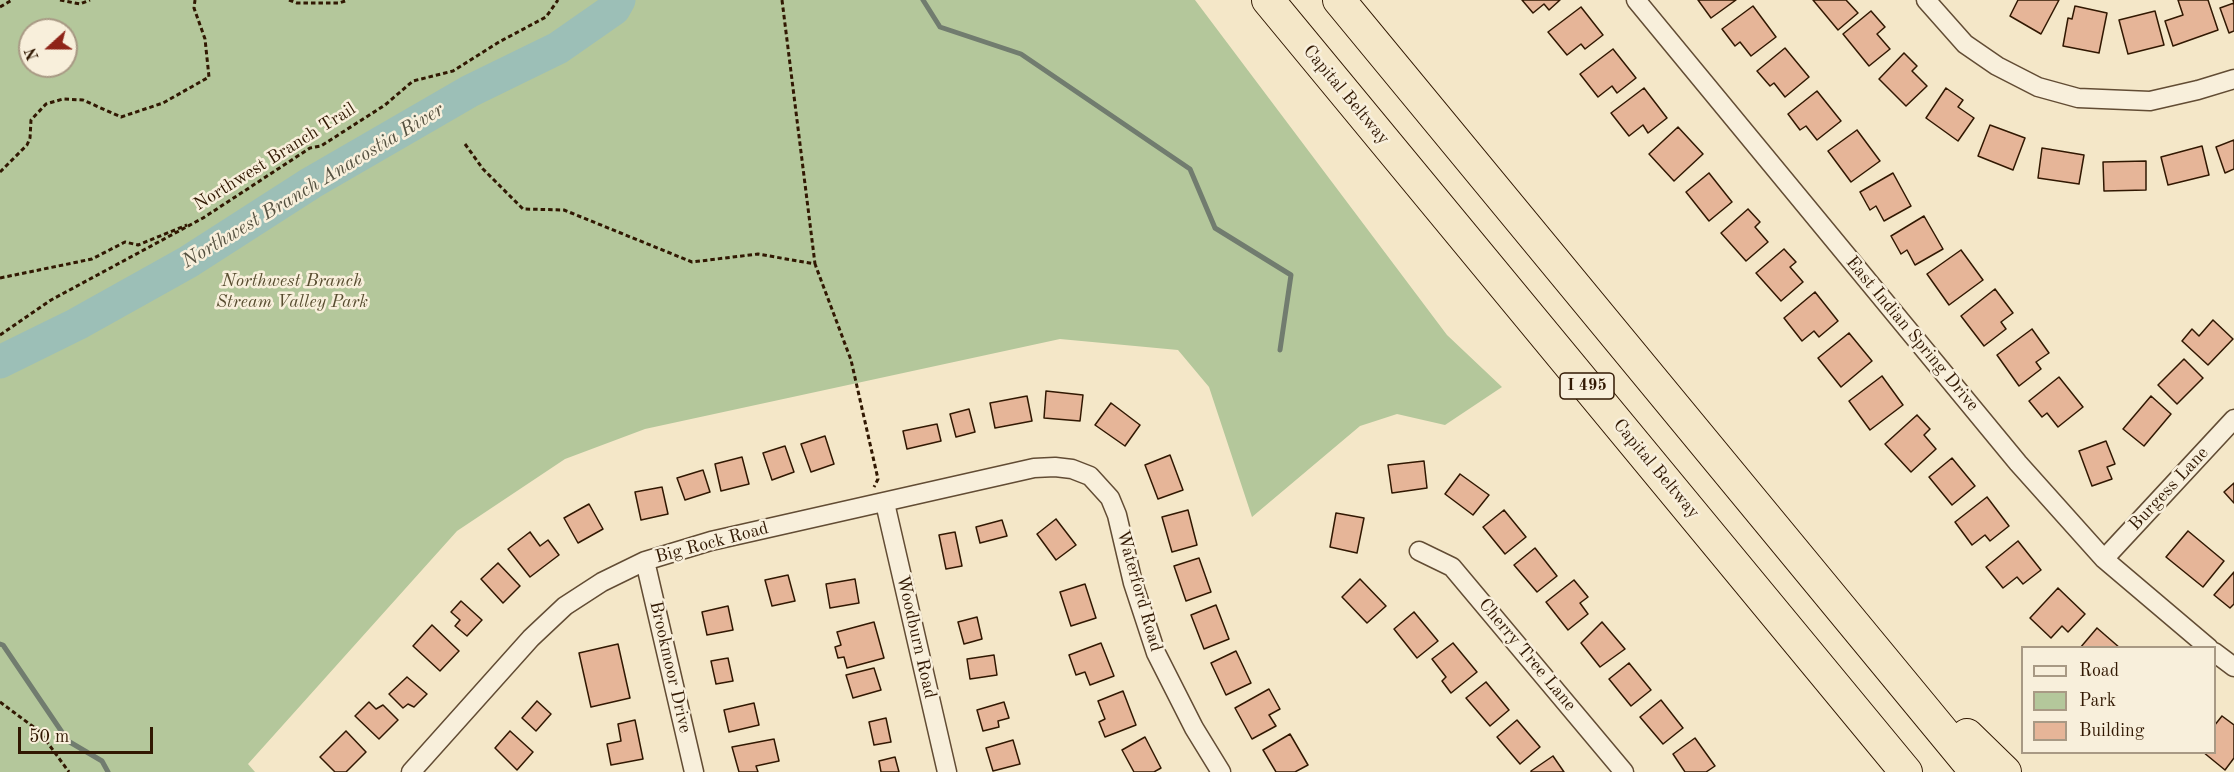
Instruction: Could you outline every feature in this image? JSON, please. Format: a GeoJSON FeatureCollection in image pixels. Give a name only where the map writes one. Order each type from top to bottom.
{"type":"FeatureCollection","features":[{"type":"Feature","properties":{"kind":"highway","name":"Capital Beltway"},"geometry":{"type":"LineString","coordinates":[[1268,0],[1906,772]]}},
{"type":"Feature","properties":{"kind":"highway","name":"I 495"},"geometry":{"type":"LineString","coordinates":[[1339,0],[1976,772]]}},
{"type":"Feature","properties":{"kind":"highway"},"geometry":{"type":"LineString","coordinates":[[1871,644],[2005,772]]}},
{"type":"Feature","properties":{"kind":"street","name":"East Indian Spring Drive"},"geometry":{"type":"LineString","coordinates":[[1636,0],[2018,463],[2104,559],[2207,646]]}},
{"type":"Feature","properties":{"kind":"street"},"geometry":{"type":"LineString","coordinates":[[1926,0],[1965,44],[1997,66],[2038,87],[2078,98],[2150,101],[2234,79]]}},
{"type":"Feature","properties":{"kind":"street","name":"Burgess Lane"},"geometry":{"type":"LineString","coordinates":[[2104,559],[2234,419]]}},
{"type":"Feature","properties":{"kind":"street","name":"Big Rock Road"},"geometry":{"type":"LineString","coordinates":[[411,772],[531,638],[565,606],[602,582],[645,561],[711,541],[1034,468],[1072,469],[1090,476]]}},
{"type":"Feature","properties":{"kind":"street","name":"Waterford Road"},"geometry":{"type":"LineString","coordinates":[[1090,476],[1110,498],[1117,515],[1133,583],[1156,653],[1194,728],[1221,772]]}},
{"type":"Feature","properties":{"kind":"street","name":"Woodburn Road"},"geometry":{"type":"LineString","coordinates":[[879,504],[947,772]]}},
{"type":"Feature","properties":{"kind":"street","name":"Cherry Tree Lane"},"geometry":{"type":"LineString","coordinates":[[1419,551],[1452,567],[1624,772]]}},
{"type":"Feature","properties":{"kind":"street","name":"Brookmoor Drive"},"geometry":{"type":"LineString","coordinates":[[645,561],[694,772]]}},
{"type":"Feature","properties":{"kind":"street"},"geometry":{"type":"LineString","coordinates":[[2216,654],[2234,667]]}},
{"type":"Feature","properties":{"kind":"path"},"geometry":{"type":"LineString","coordinates":[[0,7],[12,0]]}},
{"type":"Feature","properties":{"kind":"path"},"geometry":{"type":"LineString","coordinates":[[60,0],[80,4],[90,0]]}},
{"type":"Feature","properties":{"kind":"path"},"geometry":{"type":"LineString","coordinates":[[0,172],[27,145],[30,138],[31,120],[46,104],[63,99],[83,100],[121,117],[163,103],[209,76],[205,39],[194,8],[195,0]]}},
{"type":"Feature","properties":{"kind":"path"},"geometry":{"type":"LineString","coordinates":[[289,0],[297,3],[339,3],[348,0]]}},
{"type":"Feature","properties":{"kind":"path","name":"Northwest Branch Trail"},"geometry":{"type":"LineString","coordinates":[[0,335],[51,300],[203,218],[310,148],[321,146],[385,105],[413,81],[453,71],[499,42],[546,17],[558,0]]}},
{"type":"Feature","properties":{"kind":"path"},"geometry":{"type":"LineString","coordinates":[[782,0],[815,264],[851,360],[878,479],[870,492],[879,504]]}},
{"type":"Feature","properties":{"kind":"path"},"geometry":{"type":"LineString","coordinates":[[465,144],[483,169],[523,209],[564,210],[692,262],[758,254],[815,264]]}},
{"type":"Feature","properties":{"kind":"path"},"geometry":{"type":"LineString","coordinates":[[0,278],[92,260],[125,242],[138,245],[203,218]]}},
{"type":"Feature","properties":{"kind":"path"},"geometry":{"type":"LineString","coordinates":[[0,702],[39,731],[69,772]]}},
{"type":"Feature","properties":{"kind":"green space","name":"Northwest Branch Stream Valley Park"},"geometry":{"type":"Polygon","coordinates":[[[0,0],[1195,0],[1447,335],[1502,387],[1445,425],[1397,414],[1360,426],[1252,517],[1209,387],[1178,350],[1060,339],[645,429],[565,459],[457,531],[248,764],[255,772],[0,772],[0,0]]]}},
{"type":"Feature","properties":{"kind":"building"},"geometry":{"type":"Polygon","coordinates":[[[1522,0],[1560,0],[1549,10],[1544,4],[1533,13],[1522,0]]]}},
{"type":"Feature","properties":{"kind":"building"},"geometry":{"type":"Polygon","coordinates":[[[1698,0],[1736,0],[1711,18],[1698,0]]]}},
{"type":"Feature","properties":{"kind":"building"},"geometry":{"type":"Polygon","coordinates":[[[1813,0],[1846,0],[1858,13],[1838,30],[1813,0]]]}},
{"type":"Feature","properties":{"kind":"building"},"geometry":{"type":"Polygon","coordinates":[[[2018,0],[2059,0],[2041,34],[2010,16],[2018,0]]]}},
{"type":"Feature","properties":{"kind":"building"},"geometry":{"type":"Polygon","coordinates":[[[2178,0],[2208,0],[2218,30],[2173,46],[2165,21],[2183,15],[2178,0]]]}},
{"type":"Feature","properties":{"kind":"building"},"geometry":{"type":"Polygon","coordinates":[[[2234,3],[2234,31],[2229,33],[2220,8],[2234,3]]]}},
{"type":"Feature","properties":{"kind":"building"},"geometry":{"type":"Polygon","coordinates":[[[1753,6],[1776,37],[1751,56],[1740,42],[1735,46],[1722,29],[1753,6]]]}},
{"type":"Feature","properties":{"kind":"building"},"geometry":{"type":"Polygon","coordinates":[[[2075,6],[2107,13],[2099,53],[2063,46],[2068,18],[2072,19],[2075,6]]]}},
{"type":"Feature","properties":{"kind":"building"},"geometry":{"type":"Polygon","coordinates":[[[1581,7],[1603,35],[1585,49],[1581,44],[1567,55],[1548,32],[1581,7]]]}},
{"type":"Feature","properties":{"kind":"building"},"geometry":{"type":"Polygon","coordinates":[[[1871,11],[1885,27],[1877,34],[1890,49],[1869,66],[1843,34],[1871,11]]]}},
{"type":"Feature","properties":{"kind":"building"},"geometry":{"type":"Polygon","coordinates":[[[2155,11],[2164,45],[2128,54],[2119,20],[2155,11]]]}},
{"type":"Feature","properties":{"kind":"building"},"geometry":{"type":"Polygon","coordinates":[[[1785,48],[1809,77],[1785,97],[1774,83],[1770,86],[1757,71],[1785,48]]]}},
{"type":"Feature","properties":{"kind":"building"},"geometry":{"type":"Polygon","coordinates":[[[1613,49],[1636,78],[1617,93],[1612,86],[1598,97],[1580,74],[1613,49]]]}},
{"type":"Feature","properties":{"kind":"building"},"geometry":{"type":"Polygon","coordinates":[[[1904,53],[1917,66],[1912,71],[1927,86],[1906,106],[1879,79],[1904,53]]]}},
{"type":"Feature","properties":{"kind":"building"},"geometry":{"type":"Polygon","coordinates":[[[1644,88],[1667,118],[1648,133],[1643,125],[1629,136],[1611,113],[1644,88]]]}},
{"type":"Feature","properties":{"kind":"building"},"geometry":{"type":"Polygon","coordinates":[[[1946,88],[1963,100],[1958,107],[1974,118],[1958,141],[1926,118],[1946,88]]]}},
{"type":"Feature","properties":{"kind":"building"},"geometry":{"type":"Polygon","coordinates":[[[1817,91],[1841,121],[1817,140],[1806,126],[1800,130],[1788,114],[1817,91]]]}},
{"type":"Feature","properties":{"kind":"building"},"geometry":{"type":"Polygon","coordinates":[[[1990,125],[2025,138],[2013,170],[1978,156],[1990,125]]]}},
{"type":"Feature","properties":{"kind":"building"},"geometry":{"type":"Polygon","coordinates":[[[1678,127],[1703,154],[1674,181],[1649,154],[1678,127]]]}},
{"type":"Feature","properties":{"kind":"building"},"geometry":{"type":"Polygon","coordinates":[[[1857,130],[1880,161],[1851,182],[1828,151],[1857,130]]]}},
{"type":"Feature","properties":{"kind":"building"},"geometry":{"type":"Polygon","coordinates":[[[2234,140],[2234,169],[2225,173],[2216,147],[2234,140]]]}},
{"type":"Feature","properties":{"kind":"building"},"geometry":{"type":"Polygon","coordinates":[[[2202,146],[2209,175],[2168,185],[2161,157],[2202,146]]]}},
{"type":"Feature","properties":{"kind":"building"},"geometry":{"type":"Polygon","coordinates":[[[2042,148],[2084,155],[2079,184],[2038,178],[2042,148]]]}},
{"type":"Feature","properties":{"kind":"building"},"geometry":{"type":"Polygon","coordinates":[[[2146,161],[2146,190],[2104,191],[2103,162],[2146,161]]]}},
{"type":"Feature","properties":{"kind":"building"},"geometry":{"type":"Polygon","coordinates":[[[1709,173],[1732,202],[1709,221],[1686,192],[1709,173]]]}},
{"type":"Feature","properties":{"kind":"building"},"geometry":{"type":"Polygon","coordinates":[[[1893,173],[1911,206],[1884,221],[1876,206],[1870,210],[1860,192],[1893,173]]]}},
{"type":"Feature","properties":{"kind":"building"},"geometry":{"type":"Polygon","coordinates":[[[1748,209],[1760,222],[1755,227],[1768,242],[1746,261],[1721,233],[1748,209]]]}},
{"type":"Feature","properties":{"kind":"building"},"geometry":{"type":"Polygon","coordinates":[[[1924,216],[1943,249],[1915,265],[1907,250],[1901,254],[1891,236],[1924,216]]]}},
{"type":"Feature","properties":{"kind":"building"},"geometry":{"type":"Polygon","coordinates":[[[1784,249],[1796,262],[1790,267],[1803,282],[1781,301],[1756,273],[1784,249]]]}},
{"type":"Feature","properties":{"kind":"building"},"geometry":{"type":"Polygon","coordinates":[[[1961,250],[1983,280],[1949,305],[1927,274],[1961,250]]]}},
{"type":"Feature","properties":{"kind":"building"},"geometry":{"type":"Polygon","coordinates":[[[1995,289],[2013,313],[2001,322],[2006,329],[1984,346],[1961,316],[1995,289]]]}},
{"type":"Feature","properties":{"kind":"building"},"geometry":{"type":"Polygon","coordinates":[[[1815,292],[1838,321],[1819,337],[1814,331],[1802,341],[1784,318],[1815,292]]]}},
{"type":"Feature","properties":{"kind":"building"},"geometry":{"type":"Polygon","coordinates":[[[2213,320],[2233,339],[2208,365],[2182,341],[2192,329],[2199,336],[2213,320]]]}},
{"type":"Feature","properties":{"kind":"building"},"geometry":{"type":"Polygon","coordinates":[[[2032,329],[2049,353],[2036,362],[2041,369],[2019,386],[1997,355],[2032,329]]]}},
{"type":"Feature","properties":{"kind":"building"},"geometry":{"type":"Polygon","coordinates":[[[1849,333],[1872,361],[1841,387],[1818,358],[1849,333]]]}},
{"type":"Feature","properties":{"kind":"building"},"geometry":{"type":"Polygon","coordinates":[[[2184,359],[2203,378],[2177,404],[2158,385],[2184,359]]]}},
{"type":"Feature","properties":{"kind":"building"},"geometry":{"type":"Polygon","coordinates":[[[1882,376],[1903,405],[1870,430],[1849,401],[1882,376]]]}},
{"type":"Feature","properties":{"kind":"building"},"geometry":{"type":"Polygon","coordinates":[[[2059,377],[2083,407],[2058,427],[2047,413],[2042,417],[2029,401],[2059,377]]]}},
{"type":"Feature","properties":{"kind":"building"},"geometry":{"type":"Polygon","coordinates":[[[1046,391],[1083,395],[1080,421],[1044,418],[1046,391]]]}},
{"type":"Feature","properties":{"kind":"building"},"geometry":{"type":"Polygon","coordinates":[[[1027,396],[1032,421],[995,428],[990,403],[1027,396]]]}},
{"type":"Feature","properties":{"kind":"building"},"geometry":{"type":"Polygon","coordinates":[[[2151,396],[2171,414],[2144,446],[2123,429],[2151,396]]]}},
{"type":"Feature","properties":{"kind":"building"},"geometry":{"type":"Polygon","coordinates":[[[1111,403],[1140,425],[1125,446],[1095,425],[1111,403]]]}},
{"type":"Feature","properties":{"kind":"building"},"geometry":{"type":"Polygon","coordinates":[[[969,409],[975,432],[956,437],[950,414],[969,409]]]}},
{"type":"Feature","properties":{"kind":"building"},"geometry":{"type":"Polygon","coordinates":[[[1917,415],[1930,429],[1924,435],[1936,449],[1911,472],[1885,444],[1917,415]]]}},
{"type":"Feature","properties":{"kind":"building"},"geometry":{"type":"Polygon","coordinates":[[[937,424],[941,441],[907,449],[903,431],[937,424]]]}},
{"type":"Feature","properties":{"kind":"building"},"geometry":{"type":"Polygon","coordinates":[[[825,436],[834,464],[811,472],[801,444],[825,436]]]}},
{"type":"Feature","properties":{"kind":"building"},"geometry":{"type":"Polygon","coordinates":[[[2106,441],[2115,464],[2107,467],[2112,479],[2092,486],[2079,451],[2106,441]]]}},
{"type":"Feature","properties":{"kind":"building"},"geometry":{"type":"Polygon","coordinates":[[[785,446],[794,472],[772,480],[763,453],[785,446]]]}},
{"type":"Feature","properties":{"kind":"building"},"geometry":{"type":"Polygon","coordinates":[[[1170,455],[1183,490],[1158,499],[1145,465],[1170,455]]]}},
{"type":"Feature","properties":{"kind":"building"},"geometry":{"type":"Polygon","coordinates":[[[742,457],[749,484],[721,491],[715,464],[742,457]]]}},
{"type":"Feature","properties":{"kind":"building"},"geometry":{"type":"Polygon","coordinates":[[[1952,458],[1975,486],[1952,505],[1929,477],[1952,458]]]}},
{"type":"Feature","properties":{"kind":"building"},"geometry":{"type":"Polygon","coordinates":[[[1424,461],[1427,488],[1392,493],[1388,465],[1424,461]]]}},
{"type":"Feature","properties":{"kind":"building"},"geometry":{"type":"Polygon","coordinates":[[[703,470],[710,492],[685,500],[677,478],[703,470]]]}},
{"type":"Feature","properties":{"kind":"building"},"geometry":{"type":"Polygon","coordinates":[[[1460,474],[1489,495],[1473,515],[1445,494],[1460,474]]]}},
{"type":"Feature","properties":{"kind":"building"},"geometry":{"type":"Polygon","coordinates":[[[2234,483],[2234,503],[2224,492],[2234,483]]]}},
{"type":"Feature","properties":{"kind":"building"},"geometry":{"type":"Polygon","coordinates":[[[662,487],[668,514],[641,520],[635,492],[662,487]]]}},
{"type":"Feature","properties":{"kind":"building"},"geometry":{"type":"Polygon","coordinates":[[[1987,497],[2009,526],[1990,541],[1985,535],[1972,545],[1955,522],[1987,497]]]}},
{"type":"Feature","properties":{"kind":"building"},"geometry":{"type":"Polygon","coordinates":[[[589,504],[603,529],[578,543],[564,518],[589,504]]]}},
{"type":"Feature","properties":{"kind":"building"},"geometry":{"type":"Polygon","coordinates":[[[1188,510],[1197,545],[1172,552],[1162,517],[1188,510]]]}},
{"type":"Feature","properties":{"kind":"building"},"geometry":{"type":"Polygon","coordinates":[[[1504,510],[1526,537],[1505,554],[1483,527],[1504,510]]]}},
{"type":"Feature","properties":{"kind":"building"},"geometry":{"type":"Polygon","coordinates":[[[1336,513],[1364,518],[1357,553],[1330,547],[1336,513]]]}},
{"type":"Feature","properties":{"kind":"building"},"geometry":{"type":"Polygon","coordinates":[[[1056,519],[1076,545],[1056,560],[1037,534],[1056,519]]]}},
{"type":"Feature","properties":{"kind":"building"},"geometry":{"type":"Polygon","coordinates":[[[1002,520],[1007,536],[980,543],[976,527],[1002,520]]]}},
{"type":"Feature","properties":{"kind":"building"},"geometry":{"type":"Polygon","coordinates":[[[2188,531],[2224,561],[2203,587],[2166,557],[2188,531]]]}},
{"type":"Feature","properties":{"kind":"building"},"geometry":{"type":"Polygon","coordinates":[[[530,532],[540,546],[548,540],[559,555],[530,577],[508,549],[530,532]]]}},
{"type":"Feature","properties":{"kind":"building"},"geometry":{"type":"Polygon","coordinates":[[[955,532],[962,566],[946,569],[939,535],[955,532]]]}},
{"type":"Feature","properties":{"kind":"building"},"geometry":{"type":"Polygon","coordinates":[[[2018,541],[2041,570],[2023,584],[2017,577],[2003,588],[1986,567],[2018,541]]]}},
{"type":"Feature","properties":{"kind":"building"},"geometry":{"type":"Polygon","coordinates":[[[1535,548],[1557,576],[1537,592],[1514,565],[1535,548]]]}},
{"type":"Feature","properties":{"kind":"building"},"geometry":{"type":"Polygon","coordinates":[[[1199,558],[1211,592],[1186,601],[1174,566],[1199,558]]]}},
{"type":"Feature","properties":{"kind":"building"},"geometry":{"type":"Polygon","coordinates":[[[498,563],[520,586],[503,603],[481,579],[498,563]]]}},
{"type":"Feature","properties":{"kind":"building"},"geometry":{"type":"Polygon","coordinates":[[[2234,572],[2234,604],[2230,608],[2214,595],[2234,572]]]}},
{"type":"Feature","properties":{"kind":"building"},"geometry":{"type":"Polygon","coordinates":[[[788,575],[795,601],[772,606],[765,580],[788,575]]]}},
{"type":"Feature","properties":{"kind":"building"},"geometry":{"type":"Polygon","coordinates":[[[855,579],[859,603],[830,608],[826,584],[855,579]]]}},
{"type":"Feature","properties":{"kind":"building"},"geometry":{"type":"Polygon","coordinates":[[[1360,579],[1386,606],[1367,623],[1342,597],[1360,579]]]}},
{"type":"Feature","properties":{"kind":"building"},"geometry":{"type":"Polygon","coordinates":[[[1574,580],[1588,597],[1580,603],[1588,614],[1568,630],[1546,602],[1574,580]]]}},
{"type":"Feature","properties":{"kind":"building"},"geometry":{"type":"Polygon","coordinates":[[[1085,584],[1096,618],[1071,626],[1060,592],[1085,584]]]}},
{"type":"Feature","properties":{"kind":"building"},"geometry":{"type":"Polygon","coordinates":[[[2058,588],[2085,614],[2068,632],[2062,626],[2051,638],[2030,618],[2058,588]]]}},
{"type":"Feature","properties":{"kind":"building"},"geometry":{"type":"Polygon","coordinates":[[[461,601],[482,620],[467,636],[455,626],[460,620],[451,612],[461,601]]]}},
{"type":"Feature","properties":{"kind":"building"},"geometry":{"type":"Polygon","coordinates":[[[1216,605],[1229,639],[1204,649],[1191,615],[1216,605]]]}},
{"type":"Feature","properties":{"kind":"building"},"geometry":{"type":"Polygon","coordinates":[[[728,606],[733,630],[707,635],[702,612],[728,606]]]}},
{"type":"Feature","properties":{"kind":"building"},"geometry":{"type":"Polygon","coordinates":[[[1414,612],[1438,641],[1417,658],[1394,629],[1414,612]]]}},
{"type":"Feature","properties":{"kind":"building"},"geometry":{"type":"Polygon","coordinates":[[[977,617],[982,639],[964,644],[958,622],[977,617]]]}},
{"type":"Feature","properties":{"kind":"building"},"geometry":{"type":"Polygon","coordinates":[[[874,622],[884,658],[847,668],[844,657],[838,658],[835,647],[841,645],[837,632],[874,622]]]}},
{"type":"Feature","properties":{"kind":"building"},"geometry":{"type":"Polygon","coordinates":[[[1602,622],[1625,649],[1600,667],[1581,643],[1602,622]]]}},
{"type":"Feature","properties":{"kind":"building"},"geometry":{"type":"Polygon","coordinates":[[[432,625],[459,651],[440,671],[413,646],[432,625]]]}},
{"type":"Feature","properties":{"kind":"building"},"geometry":{"type":"Polygon","coordinates":[[[2097,628],[2118,646],[2082,646],[2097,628]]]}},
{"type":"Feature","properties":{"kind":"building"},"geometry":{"type":"Polygon","coordinates":[[[1101,643],[1114,676],[1090,685],[1085,672],[1076,675],[1069,655],[1101,643]]]}},
{"type":"Feature","properties":{"kind":"building"},"geometry":{"type":"Polygon","coordinates":[[[1453,643],[1477,672],[1451,693],[1442,681],[1446,677],[1432,659],[1453,643]]]}},
{"type":"Feature","properties":{"kind":"building"},"geometry":{"type":"Polygon","coordinates":[[[618,644],[630,698],[591,707],[579,653],[618,644]]]}},
{"type":"Feature","properties":{"kind":"building"},"geometry":{"type":"Polygon","coordinates":[[[1236,651],[1251,683],[1226,695],[1211,663],[1236,651]]]}},
{"type":"Feature","properties":{"kind":"building"},"geometry":{"type":"Polygon","coordinates":[[[994,655],[997,675],[970,679],[967,659],[994,655]]]}},
{"type":"Feature","properties":{"kind":"building"},"geometry":{"type":"Polygon","coordinates":[[[728,658],[733,681],[716,684],[711,661],[728,658]]]}},
{"type":"Feature","properties":{"kind":"building"},"geometry":{"type":"Polygon","coordinates":[[[1629,663],[1651,690],[1631,706],[1609,679],[1629,663]]]}},
{"type":"Feature","properties":{"kind":"building"},"geometry":{"type":"Polygon","coordinates":[[[874,668],[881,690],[853,698],[846,675],[874,668]]]}},
{"type":"Feature","properties":{"kind":"building"},"geometry":{"type":"Polygon","coordinates":[[[407,677],[427,694],[414,707],[408,704],[403,708],[389,694],[407,677]]]}},
{"type":"Feature","properties":{"kind":"building"},"geometry":{"type":"Polygon","coordinates":[[[1486,682],[1509,710],[1490,726],[1466,698],[1486,682]]]}},
{"type":"Feature","properties":{"kind":"building"},"geometry":{"type":"Polygon","coordinates":[[[1269,689],[1280,709],[1269,715],[1276,726],[1252,739],[1235,708],[1269,689]]]}},
{"type":"Feature","properties":{"kind":"building"},"geometry":{"type":"Polygon","coordinates":[[[1123,691],[1136,725],[1105,737],[1099,722],[1105,719],[1098,701],[1123,691]]]}},
{"type":"Feature","properties":{"kind":"building"},"geometry":{"type":"Polygon","coordinates":[[[1661,700],[1683,728],[1663,744],[1640,717],[1661,700]]]}},
{"type":"Feature","properties":{"kind":"building"},"geometry":{"type":"Polygon","coordinates":[[[537,701],[551,714],[536,731],[522,718],[537,701]]]}},
{"type":"Feature","properties":{"kind":"building"},"geometry":{"type":"Polygon","coordinates":[[[369,702],[376,709],[383,705],[398,720],[379,739],[355,716],[369,702]]]}},
{"type":"Feature","properties":{"kind":"building"},"geometry":{"type":"Polygon","coordinates":[[[1004,702],[1009,718],[998,721],[999,727],[983,731],[977,710],[1004,702]]]}},
{"type":"Feature","properties":{"kind":"building"},"geometry":{"type":"Polygon","coordinates":[[[754,703],[759,725],[729,732],[724,710],[754,703]]]}},
{"type":"Feature","properties":{"kind":"building"},"geometry":{"type":"Polygon","coordinates":[[[2222,716],[2234,725],[2234,758],[2225,770],[2205,754],[2216,754],[2216,724],[2222,716]]]}},
{"type":"Feature","properties":{"kind":"building"},"geometry":{"type":"Polygon","coordinates":[[[886,718],[891,742],[874,745],[869,722],[886,718]]]}},
{"type":"Feature","properties":{"kind":"building"},"geometry":{"type":"Polygon","coordinates":[[[635,720],[643,759],[611,765],[607,744],[621,741],[618,724],[635,720]]]}},
{"type":"Feature","properties":{"kind":"building"},"geometry":{"type":"Polygon","coordinates":[[[1517,720],[1540,747],[1520,764],[1497,737],[1517,720]]]}},
{"type":"Feature","properties":{"kind":"building"},"geometry":{"type":"Polygon","coordinates":[[[346,731],[366,752],[346,772],[335,772],[320,757],[346,731]]]}},
{"type":"Feature","properties":{"kind":"building"},"geometry":{"type":"Polygon","coordinates":[[[510,731],[533,752],[517,770],[495,748],[510,731]]]}},
{"type":"Feature","properties":{"kind":"building"},"geometry":{"type":"Polygon","coordinates":[[[1290,734],[1308,765],[1295,772],[1276,772],[1263,750],[1290,734]]]}},
{"type":"Feature","properties":{"kind":"building"},"geometry":{"type":"Polygon","coordinates":[[[1145,737],[1161,768],[1154,772],[1134,772],[1122,750],[1145,737]]]}},
{"type":"Feature","properties":{"kind":"building"},"geometry":{"type":"Polygon","coordinates":[[[1695,738],[1715,766],[1706,772],[1685,772],[1673,754],[1695,738]]]}},
{"type":"Feature","properties":{"kind":"building"},"geometry":{"type":"Polygon","coordinates":[[[774,739],[779,761],[756,766],[758,772],[739,772],[732,747],[774,739]]]}},
{"type":"Feature","properties":{"kind":"building"},"geometry":{"type":"Polygon","coordinates":[[[1013,740],[1020,764],[993,771],[986,748],[1013,740]]]}},
{"type":"Feature","properties":{"kind":"building"},"geometry":{"type":"Polygon","coordinates":[[[1553,756],[1564,772],[1531,772],[1531,771],[1553,756]]]}},
{"type":"Feature","properties":{"kind":"building"},"geometry":{"type":"Polygon","coordinates":[[[895,757],[899,772],[881,772],[879,761],[895,757]]]}},
{"type":"Feature","properties":{"kind":"waterway","name":"Northwest Branch Anacostia River"},"geometry":{"type":"LineString","coordinates":[[0,362],[77,324],[188,262],[311,183],[470,91],[558,48],[614,9],[619,0]]}},
{"type":"Feature","properties":{"kind":"waterway"},"geometry":{"type":"LineString","coordinates":[[923,0],[940,27],[1021,54],[1190,169],[1215,228],[1291,275],[1280,350]]}},
{"type":"Feature","properties":{"kind":"waterway"},"geometry":{"type":"LineString","coordinates":[[0,644],[3,645],[68,741],[102,761],[108,772]]}}]}
